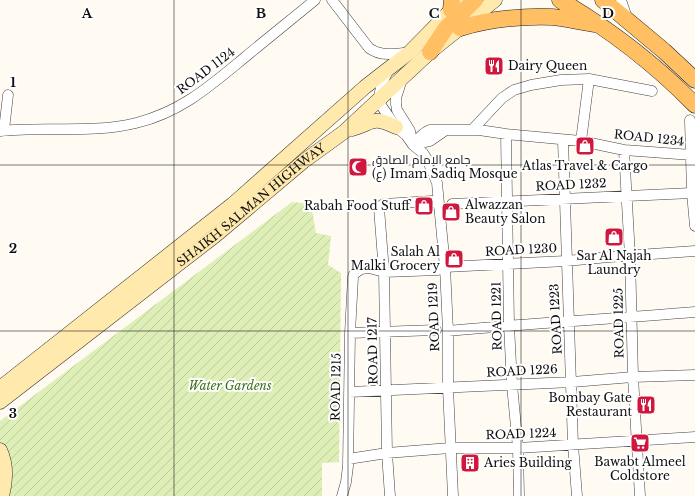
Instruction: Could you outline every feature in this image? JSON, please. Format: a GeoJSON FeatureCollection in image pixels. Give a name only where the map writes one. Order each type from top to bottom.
{"type":"FeatureCollection","features":[{"type":"Feature","properties":{"kind":"main road"},"geometry":{"type":"LineString","coordinates":[[430,52],[446,28],[475,0]]}},
{"type":"Feature","properties":{"kind":"main road","name":"SHAIKH SALMAN HIGHWAY"},"geometry":{"type":"LineString","coordinates":[[0,402],[216,235],[304,162],[344,132],[430,52],[495,0]]}},
{"type":"Feature","properties":{"kind":"main road"},"geometry":{"type":"LineString","coordinates":[[560,0],[599,25],[644,58],[670,81],[693,112]]}},
{"type":"Feature","properties":{"kind":"main road"},"geometry":{"type":"LineString","coordinates":[[582,0],[632,34],[664,51]]}},
{"type":"Feature","properties":{"kind":"main road"},"geometry":{"type":"LineString","coordinates":[[603,0],[664,51],[695,80]]}},
{"type":"Feature","properties":{"kind":"main road"},"geometry":{"type":"LineString","coordinates":[[612,0],[625,18]]}},
{"type":"Feature","properties":{"kind":"main road","name":"SHAIKH SALMAN HIGHWAY"},"geometry":{"type":"LineString","coordinates":[[0,388],[233,204],[365,87],[410,52],[454,3]]}},
{"type":"Feature","properties":{"kind":"main road"},"geometry":{"type":"LineString","coordinates":[[460,28],[488,20],[520,17],[553,18],[599,25]]}},
{"type":"Feature","properties":{"kind":"main road"},"geometry":{"type":"LineString","coordinates":[[344,132],[369,122],[382,120],[396,127]]}},
{"type":"Feature","properties":{"kind":"main road"},"geometry":{"type":"LineString","coordinates":[[0,450],[3,456],[5,472],[2,496]]}},
{"type":"Feature","properties":{"kind":"street","name":"ROAD 1124"},"geometry":{"type":"LineString","coordinates":[[2,131],[80,130],[100,128],[136,123],[163,114],[186,103],[213,84],[315,0]]}},
{"type":"Feature","properties":{"kind":"street"},"geometry":{"type":"LineString","coordinates":[[332,0],[369,48],[374,52],[390,54],[410,52]]}},
{"type":"Feature","properties":{"kind":"street"},"geometry":{"type":"LineString","coordinates":[[622,0],[625,18]]}},
{"type":"Feature","properties":{"kind":"street"},"geometry":{"type":"LineString","coordinates":[[378,101],[382,83],[390,68]]}},
{"type":"Feature","properties":{"kind":"street"},"geometry":{"type":"LineString","coordinates":[[402,79],[396,98],[396,104],[397,110],[410,131],[413,146]]}},
{"type":"Feature","properties":{"kind":"street"},"geometry":{"type":"LineString","coordinates":[[472,130],[502,98],[514,90],[560,80],[589,79],[652,91]]}},
{"type":"Feature","properties":{"kind":"street"},"geometry":{"type":"LineString","coordinates":[[581,141],[589,79]]}},
{"type":"Feature","properties":{"kind":"street"},"geometry":{"type":"LineString","coordinates":[[2,131],[8,95]]}},
{"type":"Feature","properties":{"kind":"street","name":"ROAD 1219"},"geometry":{"type":"LineString","coordinates":[[378,101],[396,127],[406,135],[413,146],[423,153],[437,183],[445,268],[448,331],[450,448],[453,496]]}},
{"type":"Feature","properties":{"kind":"street"},"geometry":{"type":"LineString","coordinates":[[693,112],[692,193],[695,226]]}},
{"type":"Feature","properties":{"kind":"street","name":"ROAD 1234"},"geometry":{"type":"LineString","coordinates":[[413,146],[425,132],[435,130],[472,130],[581,141],[624,150],[692,155]]}},
{"type":"Feature","properties":{"kind":"street","name":"ROAD 1221"},"geometry":{"type":"LineString","coordinates":[[506,134],[509,325],[512,385],[518,448],[519,496]]}},
{"type":"Feature","properties":{"kind":"street","name":"ROAD 1223"},"geometry":{"type":"LineString","coordinates":[[563,140],[573,445],[577,496]]}},
{"type":"Feature","properties":{"kind":"street","name":"ROAD 1225"},"geometry":{"type":"LineString","coordinates":[[624,150],[630,256],[633,377],[640,496]]}},
{"type":"Feature","properties":{"kind":"street","name":"ROAD 1232"},"geometry":{"type":"LineString","coordinates":[[452,204],[692,193]]}},
{"type":"Feature","properties":{"kind":"street","name":"ROAD 1217"},"geometry":{"type":"LineString","coordinates":[[390,496],[387,453],[384,272],[379,206],[384,204],[432,201],[438,204],[439,207]]}},
{"type":"Feature","properties":{"kind":"street","name":"ROAD 1230"},"geometry":{"type":"LineString","coordinates":[[353,277],[354,274],[361,269],[369,268],[384,272],[438,270],[445,268],[566,261],[695,251]]}},
{"type":"Feature","properties":{"kind":"street","name":"ROAD 1215"},"geometry":{"type":"LineString","coordinates":[[342,496],[346,482],[348,459],[350,333],[353,277]]}},
{"type":"Feature","properties":{"kind":"street"},"geometry":{"type":"LineString","coordinates":[[448,331],[509,325],[632,318],[695,312]]}},
{"type":"Feature","properties":{"kind":"street"},"geometry":{"type":"LineString","coordinates":[[350,333],[436,330]]}},
{"type":"Feature","properties":{"kind":"street","name":"ROAD 1226"},"geometry":{"type":"LineString","coordinates":[[349,392],[695,375]]}},
{"type":"Feature","properties":{"kind":"street","name":"ROAD 1224"},"geometry":{"type":"LineString","coordinates":[[348,459],[387,453],[450,448],[518,448],[695,437]]}},
{"type":"Feature","properties":{"kind":"green space","name":"Water Gardens"},"geometry":{"type":"Polygon","coordinates":[[[292,202],[311,204],[316,233],[331,236],[328,265],[341,273],[339,462],[322,463],[322,496],[0,496],[0,421],[292,202]]]}},
{"type":"Feature","properties":{"kind":"place","name":"Dairy Queen"},"geometry":{"type":"Point","coordinates":[494,66]}},
{"type":"Feature","properties":{"kind":"place","name":"Atlas Travel & Cargo"},"geometry":{"type":"Point","coordinates":[585,146]}},
{"type":"Feature","properties":{"kind":"place","name":"جامع الإمام الصادق (ع) Imam Sadiq Mosque"},"geometry":{"type":"Point","coordinates":[358,167]}},
{"type":"Feature","properties":{"kind":"place","name":"Rabah Food Stuff"},"geometry":{"type":"Point","coordinates":[424,206]}},
{"type":"Feature","properties":{"kind":"place","name":"Alwazzan Beauty Salon"},"geometry":{"type":"Point","coordinates":[451,212]}},
{"type":"Feature","properties":{"kind":"place","name":"Sar Al Najah Laundry"},"geometry":{"type":"Point","coordinates":[614,237]}},
{"type":"Feature","properties":{"kind":"place","name":"Salah Al Malki Grocery"},"geometry":{"type":"Point","coordinates":[454,259]}},
{"type":"Feature","properties":{"kind":"place","name":"Bombay Gate Restaurant"},"geometry":{"type":"Point","coordinates":[646,405]}},
{"type":"Feature","properties":{"kind":"place","name":"Bawabt Almeel Coldstore"},"geometry":{"type":"Point","coordinates":[640,443]}},
{"type":"Feature","properties":{"kind":"place","name":"Aries Building"},"geometry":{"type":"Point","coordinates":[470,463]}}]}
